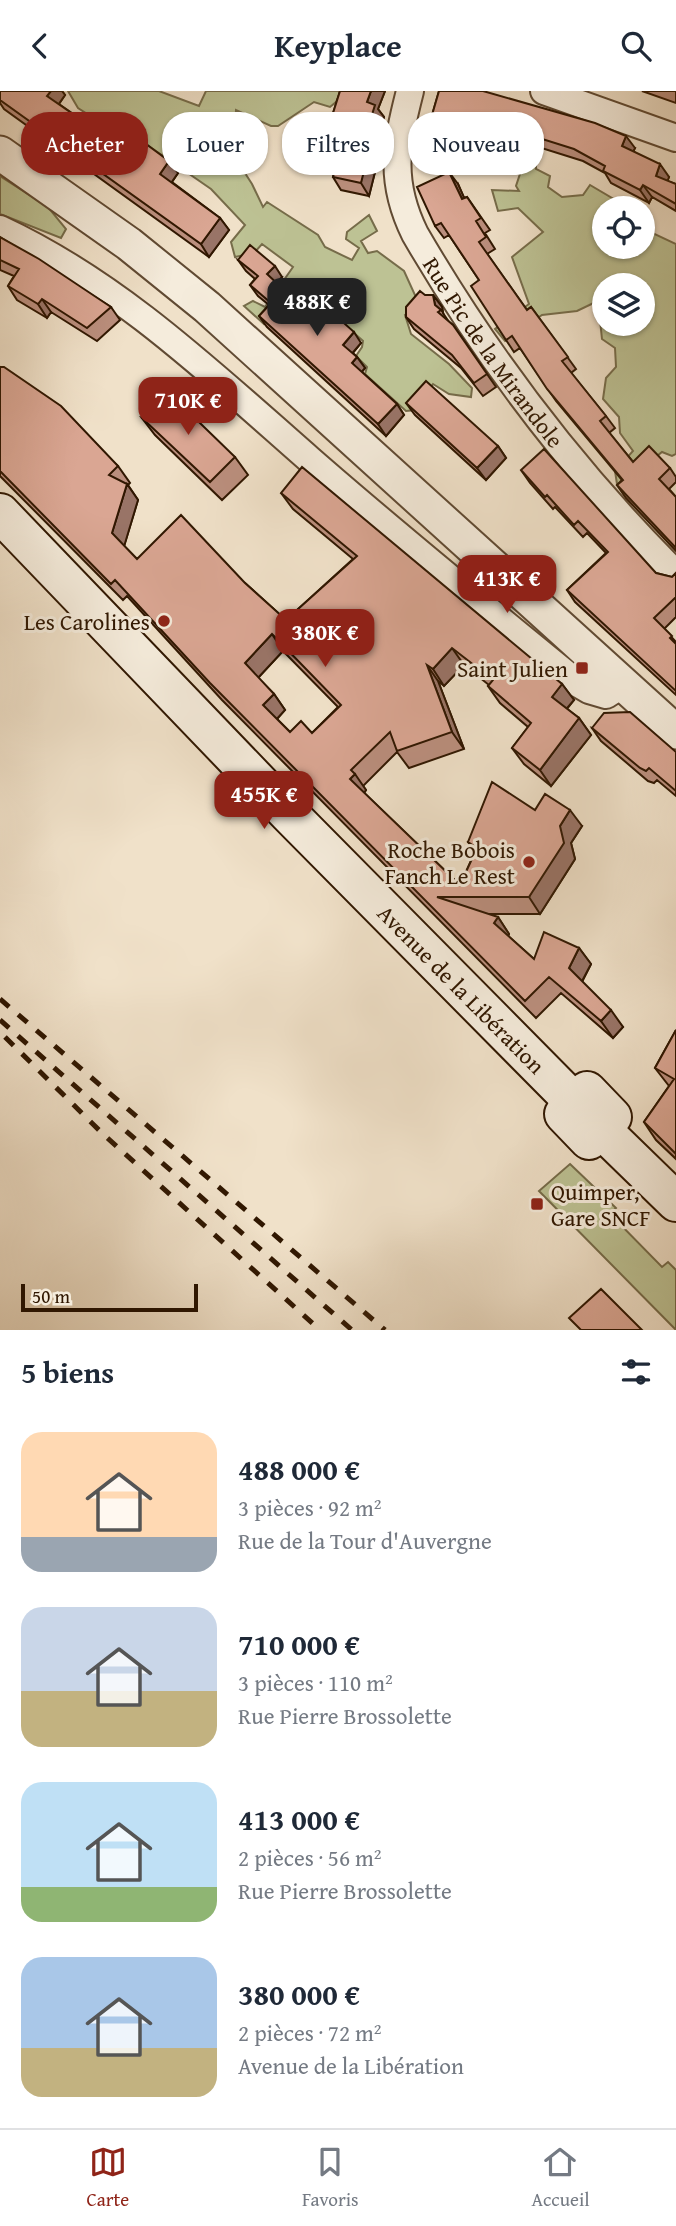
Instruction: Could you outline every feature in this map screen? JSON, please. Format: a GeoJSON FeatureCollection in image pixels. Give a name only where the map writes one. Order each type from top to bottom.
{"type":"FeatureCollection","features":[{"type":"Feature","properties":{"kind":"main road","name":"Avenue de la Libération"},"geometry":{"type":"LineString","coordinates":[[0,513],[289,814],[574,1103],[564,1114],[589,1139],[601,1129],[676,1202]]}},
{"type":"Feature","properties":{"kind":"street","name":"Rue Pic de la Mirandole"},"geometry":{"type":"LineString","coordinates":[[410,91],[396,174],[404,210],[415,234],[560,448],[607,503],[676,574]]}},
{"type":"Feature","properties":{"kind":"street"},"geometry":{"type":"LineString","coordinates":[[544,91],[676,138]]}},
{"type":"Feature","properties":{"kind":"street"},"geometry":{"type":"LineString","coordinates":[[0,153],[129,244],[207,307],[676,732]]}},
{"type":"Feature","properties":{"kind":"street"},"geometry":{"type":"LineString","coordinates":[[0,229],[96,283],[165,334],[383,523],[577,683],[589,691],[606,695],[623,684]]}},
{"type":"Feature","properties":{"kind":"green space"},"geometry":{"type":"Polygon","coordinates":[[[68,91],[159,91],[199,106],[206,91],[342,91],[330,107],[314,102],[299,112],[282,112],[282,123],[278,126],[268,125],[268,112],[162,112],[162,155],[148,146],[148,112],[84,112],[78,108],[68,91]]]}},
{"type":"Feature","properties":{"kind":"green space"},"geometry":{"type":"Polygon","coordinates":[[[544,173],[550,176],[548,187],[562,197],[583,195],[590,185],[609,196],[592,196],[592,259],[655,259],[655,234],[676,244],[676,454],[672,456],[662,452],[624,483],[617,484],[615,471],[633,451],[620,433],[619,417],[603,399],[606,378],[616,367],[615,348],[602,336],[655,336],[655,273],[592,273],[592,304],[577,311],[542,315],[505,341],[495,329],[529,304],[512,257],[543,232],[518,208],[498,211],[492,190],[519,191],[516,186],[520,175],[544,173]]]}},
{"type":"Feature","properties":{"kind":"green space"},"geometry":{"type":"Polygon","coordinates":[[[191,175],[246,175],[263,207],[267,202],[318,235],[325,247],[352,260],[359,248],[346,239],[347,232],[369,215],[377,231],[361,241],[368,253],[377,251],[404,271],[420,306],[405,315],[411,334],[449,364],[472,388],[471,397],[449,394],[433,384],[416,410],[406,411],[365,374],[367,367],[356,356],[363,341],[314,298],[304,309],[290,297],[264,324],[244,306],[253,301],[265,307],[293,267],[262,244],[254,253],[235,257],[231,242],[245,225],[211,189],[191,175]]]}},
{"type":"Feature","properties":{"kind":"green space"},"geometry":{"type":"Polygon","coordinates":[[[0,176],[48,207],[66,229],[61,238],[0,214],[0,176]]]}},
{"type":"Feature","properties":{"kind":"green space"},"geometry":{"type":"Polygon","coordinates":[[[570,1164],[616,1208],[610,1214],[662,1267],[668,1262],[676,1270],[676,1330],[539,1191],[570,1164]]]}},
{"type":"Feature","properties":{"kind":"building"},"geometry":{"type":"Polygon","coordinates":[[[0,91],[51,91],[47,96],[70,112],[21,112],[21,115],[0,100],[0,91]]]}},
{"type":"Feature","properties":{"kind":"building"},"geometry":{"type":"Polygon","coordinates":[[[340,91],[371,91],[367,102],[375,105],[373,112],[333,112],[340,91]]]}},
{"type":"Feature","properties":{"kind":"building"},"geometry":{"type":"Polygon","coordinates":[[[439,91],[483,91],[595,123],[626,136],[622,146],[660,164],[656,176],[676,184],[676,204],[643,185],[640,190],[603,171],[605,166],[574,149],[544,140],[544,112],[433,112],[439,91]]]}},
{"type":"Feature","properties":{"kind":"building"},"geometry":{"type":"Polygon","coordinates":[[[148,146],[162,156],[160,174],[220,218],[201,244],[105,175],[148,175],[148,146]]]}},
{"type":"Feature","properties":{"kind":"building"},"geometry":{"type":"Polygon","coordinates":[[[334,175],[363,175],[361,183],[334,175]]]}},
{"type":"Feature","properties":{"kind":"building"},"geometry":{"type":"Polygon","coordinates":[[[443,175],[450,175],[462,199],[467,197],[481,218],[476,221],[486,237],[479,242],[527,310],[531,307],[568,357],[562,361],[606,416],[600,421],[633,462],[649,446],[670,468],[659,479],[676,497],[676,548],[617,485],[623,480],[547,389],[512,336],[506,340],[471,286],[479,280],[441,223],[435,226],[417,187],[443,175]]]}},
{"type":"Feature","properties":{"kind":"building"},"geometry":{"type":"Polygon","coordinates":[[[0,237],[39,259],[111,307],[87,328],[42,299],[38,304],[8,286],[19,269],[0,260],[0,237]]]}},
{"type":"Feature","properties":{"kind":"building"},"geometry":{"type":"Polygon","coordinates":[[[250,245],[275,266],[267,274],[297,302],[307,290],[354,332],[343,345],[357,357],[352,363],[397,404],[378,424],[259,316],[271,303],[250,285],[258,276],[238,260],[250,245]]]}},
{"type":"Feature","properties":{"kind":"building"},"geometry":{"type":"Polygon","coordinates":[[[420,291],[425,295],[433,295],[435,305],[441,310],[438,312],[453,325],[487,374],[474,383],[452,355],[406,317],[406,307],[420,291]]]}},
{"type":"Feature","properties":{"kind":"building"},"geometry":{"type":"Polygon","coordinates":[[[0,367],[4,367],[61,406],[118,466],[109,475],[127,484],[112,533],[137,559],[181,515],[245,583],[286,620],[357,556],[281,493],[302,467],[562,684],[552,697],[579,718],[540,770],[512,748],[531,723],[488,686],[493,680],[452,648],[433,669],[427,665],[452,732],[397,751],[390,732],[351,770],[355,774],[350,779],[460,885],[477,848],[468,842],[492,782],[535,810],[545,794],[570,810],[560,826],[564,843],[529,897],[437,897],[498,917],[494,923],[534,959],[544,932],[579,948],[569,968],[611,1010],[601,1021],[549,977],[525,1001],[210,683],[115,580],[111,584],[0,471],[0,367]],[[272,634],[245,663],[274,694],[263,705],[290,732],[301,721],[312,733],[341,705],[272,634]]]}},
{"type":"Feature","properties":{"kind":"building"},"geometry":{"type":"Polygon","coordinates":[[[426,381],[498,446],[477,468],[406,403],[426,381]]]}},
{"type":"Feature","properties":{"kind":"building"},"geometry":{"type":"Polygon","coordinates":[[[167,391],[235,457],[210,482],[142,418],[167,391]]]}},
{"type":"Feature","properties":{"kind":"building"},"geometry":{"type":"Polygon","coordinates":[[[544,449],[656,573],[672,577],[676,573],[676,597],[654,618],[672,636],[670,638],[676,644],[676,691],[567,590],[608,552],[578,521],[574,525],[521,470],[544,449]]]}},
{"type":"Feature","properties":{"kind":"building"},"geometry":{"type":"Polygon","coordinates":[[[630,712],[676,752],[676,791],[649,768],[646,771],[640,768],[592,728],[604,713],[630,712]]]}},
{"type":"Feature","properties":{"kind":"building"},"geometry":{"type":"Polygon","coordinates":[[[676,1030],[676,1154],[644,1122],[674,1079],[655,1068],[676,1030]]]}},
{"type":"Feature","properties":{"kind":"building"},"geometry":{"type":"Polygon","coordinates":[[[601,1289],[642,1330],[581,1330],[569,1318],[601,1289]]]}},
{"type":"Feature","properties":{"kind":"railway"},"geometry":{"type":"LineString","coordinates":[[0,999],[385,1330]]}},
{"type":"Feature","properties":{"kind":"railway"},"geometry":{"type":"LineString","coordinates":[[0,1020],[352,1330]]}},
{"type":"Feature","properties":{"kind":"railway"},"geometry":{"type":"LineString","coordinates":[[5,1037],[103,1134],[320,1330]]}},
{"type":"Feature","properties":{"kind":"place","name":"Les Carolines"},"geometry":{"type":"Point","coordinates":[164,621]}},
{"type":"Feature","properties":{"kind":"place","name":"Saint Julien"},"geometry":{"type":"Point","coordinates":[582,668]}},
{"type":"Feature","properties":{"kind":"place","name":"Roche Bobois Fanch Le Rest"},"geometry":{"type":"Point","coordinates":[529,862]}},
{"type":"Feature","properties":{"kind":"place","name":"Quimper, Gare SNCF"},"geometry":{"type":"Point","coordinates":[537,1204]}}]}
